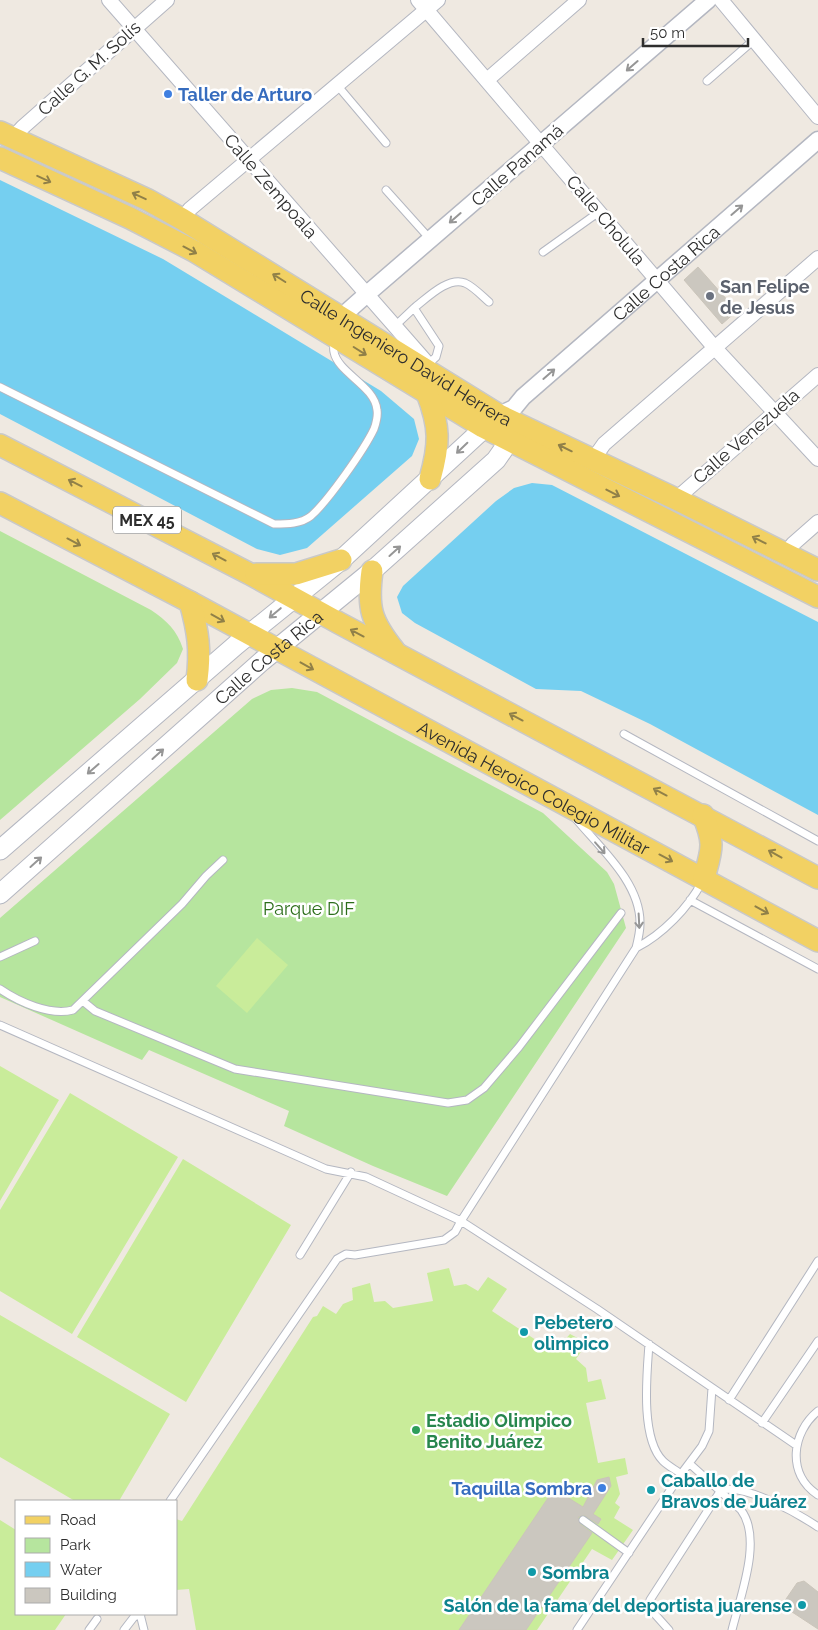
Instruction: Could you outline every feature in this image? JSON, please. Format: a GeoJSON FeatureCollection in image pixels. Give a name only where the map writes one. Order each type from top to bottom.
{"type":"FeatureCollection","features":[{"type":"Feature","properties":{"kind":"main road","name":"Calle Ingeniero David Herrera"},"geometry":{"type":"LineString","coordinates":[[7,135],[148,200],[182,219],[338,326]]}},
{"type":"Feature","properties":{"kind":"main road","name":"Calle Ingeniero David Herrera"},"geometry":{"type":"LineString","coordinates":[[0,158],[130,218],[338,326],[503,422],[818,597]]}},
{"type":"Feature","properties":{"kind":"main road"},"geometry":{"type":"LineString","coordinates":[[428,377],[437,417],[439,439],[430,478]]}},
{"type":"Feature","properties":{"kind":"main road","name":"Calle Ingeniero David Herrera"},"geometry":{"type":"LineString","coordinates":[[503,422],[676,499],[818,570]]}},
{"type":"Feature","properties":{"kind":"main road","name":"Calle Costa Rica"},"geometry":{"type":"LineString","coordinates":[[0,850],[249,634],[341,560],[430,478],[503,422]]}},
{"type":"Feature","properties":{"kind":"main road","name":"Calle Costa Rica"},"geometry":{"type":"LineString","coordinates":[[0,894],[277,649],[372,572],[496,460],[503,422]]}},
{"type":"Feature","properties":{"kind":"main road","name":"MEX 45"},"geometry":{"type":"LineString","coordinates":[[0,445],[293,597]]}},
{"type":"Feature","properties":{"kind":"main road","name":"MEX 45"},"geometry":{"type":"LineString","coordinates":[[0,503],[249,634]]}},
{"type":"Feature","properties":{"kind":"main road"},"geometry":{"type":"LineString","coordinates":[[250,574],[273,576],[296,574],[341,560]]}},
{"type":"Feature","properties":{"kind":"main road"},"geometry":{"type":"LineString","coordinates":[[372,572],[369,597],[374,620],[398,654]]}},
{"type":"Feature","properties":{"kind":"main road"},"geometry":{"type":"LineString","coordinates":[[293,597],[818,878]]}},
{"type":"Feature","properties":{"kind":"main road"},"geometry":{"type":"LineString","coordinates":[[190,602],[198,633],[200,656],[197,680]]}},
{"type":"Feature","properties":{"kind":"main road","name":"Avenida Heroico Colegio Militar"},"geometry":{"type":"LineString","coordinates":[[249,634],[818,941]]}},
{"type":"Feature","properties":{"kind":"main road"},"geometry":{"type":"LineString","coordinates":[[703,815],[712,837],[712,850],[704,878]]}},
{"type":"Feature","properties":{"kind":"street","name":"Calle Zempoala"},"geometry":{"type":"LineString","coordinates":[[109,0],[394,326],[428,377]]}},
{"type":"Feature","properties":{"kind":"street","name":"Calle G. M. Solís"},"geometry":{"type":"LineString","coordinates":[[7,135],[166,0]]}},
{"type":"Feature","properties":{"kind":"street"},"geometry":{"type":"LineString","coordinates":[[182,219],[190,209],[337,86],[423,5],[438,0]]}},
{"type":"Feature","properties":{"kind":"street"},"geometry":{"type":"LineString","coordinates":[[486,80],[579,0]]}},
{"type":"Feature","properties":{"kind":"street","name":"Calle Panamá"},"geometry":{"type":"LineString","coordinates":[[338,326],[366,294],[708,0]]}},
{"type":"Feature","properties":{"kind":"street"},"geometry":{"type":"LineString","coordinates":[[721,0],[818,117]]}},
{"type":"Feature","properties":{"kind":"street","name":"Calle Cholula"},"geometry":{"type":"LineString","coordinates":[[423,5],[714,347],[818,459]]}},
{"type":"Feature","properties":{"kind":"street","name":"Calle Costa Rica"},"geometry":{"type":"LineString","coordinates":[[503,422],[522,397],[818,140]]}},
{"type":"Feature","properties":{"kind":"street"},"geometry":{"type":"LineString","coordinates":[[592,461],[604,444],[818,258]]}},
{"type":"Feature","properties":{"kind":"street","name":"Calle Venezuela"},"geometry":{"type":"LineString","coordinates":[[676,499],[818,375]]}},
{"type":"Feature","properties":{"kind":"street"},"geometry":{"type":"LineString","coordinates":[[786,554],[792,544],[818,522]]}},
{"type":"Feature","properties":{"kind":"lane"},"geometry":{"type":"LineString","coordinates":[[707,81],[755,39]]}},
{"type":"Feature","properties":{"kind":"lane"},"geometry":{"type":"LineString","coordinates":[[337,86],[386,143]]}},
{"type":"Feature","properties":{"kind":"lane"},"geometry":{"type":"LineString","coordinates":[[386,190],[431,239]]}},
{"type":"Feature","properties":{"kind":"lane"},"geometry":{"type":"LineString","coordinates":[[543,252],[599,212]]}},
{"type":"Feature","properties":{"kind":"lane"},"geometry":{"type":"LineString","coordinates":[[394,326],[438,290],[452,283],[460,282],[467,284],[489,302]]}},
{"type":"Feature","properties":{"kind":"lane"},"geometry":{"type":"LineString","coordinates":[[414,308],[439,346],[428,377]]}},
{"type":"Feature","properties":{"kind":"lane"},"geometry":{"type":"LineString","coordinates":[[0,387],[274,524],[291,524],[310,517],[332,492],[375,427],[377,409],[373,399],[361,383],[338,361],[334,353],[338,326]]}},
{"type":"Feature","properties":{"kind":"lane"},"geometry":{"type":"LineString","coordinates":[[624,734],[818,841]]}},
{"type":"Feature","properties":{"kind":"lane"},"geometry":{"type":"LineString","coordinates":[[171,1500],[337,1259],[346,1254],[355,1256],[444,1240],[455,1232],[636,948],[640,923],[635,899],[612,861],[563,804]]}},
{"type":"Feature","properties":{"kind":"lane"},"geometry":{"type":"LineString","coordinates":[[0,989],[51,1012],[63,1013],[73,1010],[84,1002],[223,860]]}},
{"type":"Feature","properties":{"kind":"lane"},"geometry":{"type":"LineString","coordinates":[[636,948],[647,942],[675,918],[690,900],[704,878]]}},
{"type":"Feature","properties":{"kind":"lane"},"geometry":{"type":"LineString","coordinates":[[690,900],[818,969]]}},
{"type":"Feature","properties":{"kind":"lane"},"geometry":{"type":"LineString","coordinates":[[84,1002],[95,1011],[235,1069],[448,1103],[467,1100],[484,1088],[519,1047],[621,912]]}},
{"type":"Feature","properties":{"kind":"lane"},"geometry":{"type":"LineString","coordinates":[[0,957],[35,941]]}},
{"type":"Feature","properties":{"kind":"lane"},"geometry":{"type":"LineString","coordinates":[[0,1025],[326,1169],[351,1172],[366,1177],[461,1222],[649,1344],[796,1445]]}},
{"type":"Feature","properties":{"kind":"lane"},"geometry":{"type":"LineString","coordinates":[[300,1255],[351,1172]]}},
{"type":"Feature","properties":{"kind":"lane"},"geometry":{"type":"LineString","coordinates":[[729,1400],[818,1261]]}},
{"type":"Feature","properties":{"kind":"lane"},"geometry":{"type":"LineString","coordinates":[[762,1423],[818,1341]]}},
{"type":"Feature","properties":{"kind":"lane"},"geometry":{"type":"LineString","coordinates":[[649,1344],[646,1405],[654,1445],[662,1460],[682,1474]]}},
{"type":"Feature","properties":{"kind":"lane"},"geometry":{"type":"LineString","coordinates":[[577,1630],[690,1464],[709,1431],[712,1388]]}},
{"type":"Feature","properties":{"kind":"lane"},"geometry":{"type":"LineString","coordinates":[[818,1411],[803,1426],[796,1445],[797,1461],[801,1476],[818,1495]]}},
{"type":"Feature","properties":{"kind":"lane"},"geometry":{"type":"LineString","coordinates":[[690,1464],[722,1490],[747,1517],[751,1531],[748,1565],[732,1630]]}},
{"type":"Feature","properties":{"kind":"lane"},"geometry":{"type":"LineString","coordinates":[[669,1630],[652,1611],[650,1600],[722,1490],[730,1488],[741,1490],[773,1502],[818,1527]]}},
{"type":"Feature","properties":{"kind":"lane"},"geometry":{"type":"LineString","coordinates":[[583,1520],[629,1552]]}},
{"type":"Feature","properties":{"kind":"lane"},"geometry":{"type":"LineString","coordinates":[[124,1630],[134,1618],[139,1615]]}},
{"type":"Feature","properties":{"kind":"lane"},"geometry":{"type":"LineString","coordinates":[[141,1615],[144,1630]]}},
{"type":"Feature","properties":{"kind":"lane"},"geometry":{"type":"LineString","coordinates":[[89,1630],[97,1619]]}},
{"type":"Feature","properties":{"kind":"green space"},"geometry":{"type":"Polygon","coordinates":[[[0,531],[151,610],[171,626],[178,636],[183,649],[177,663],[140,699],[0,820],[0,531]]]}},
{"type":"Feature","properties":{"kind":"green space","name":"Parque DIF"},"geometry":{"type":"Polygon","coordinates":[[[292,688],[317,692],[543,813],[607,872],[614,884],[626,928],[447,1196],[373,1166],[284,1126],[289,1111],[149,1050],[142,1060],[0,997],[0,918],[252,699],[271,690],[292,688]]]}},
{"type":"Feature","properties":{"kind":"green space"},"geometry":{"type":"Polygon","coordinates":[[[257,938],[288,965],[247,1013],[216,986],[257,938]]]}},
{"type":"Feature","properties":{"kind":"green space"},"geometry":{"type":"Polygon","coordinates":[[[0,1066],[59,1100],[0,1201],[0,1066]]]}},
{"type":"Feature","properties":{"kind":"green space"},"geometry":{"type":"Polygon","coordinates":[[[70,1093],[178,1157],[72,1334],[0,1291],[0,1210],[70,1093]]]}},
{"type":"Feature","properties":{"kind":"green space"},"geometry":{"type":"Polygon","coordinates":[[[183,1159],[291,1225],[186,1402],[77,1337],[183,1159]]]}},
{"type":"Feature","properties":{"kind":"green space","name":"Estadio Olimpico Benito Juárez"},"geometry":{"type":"Polygon","coordinates":[[[449,1268],[454,1286],[466,1284],[478,1291],[488,1277],[507,1289],[492,1311],[554,1352],[570,1334],[587,1343],[576,1359],[586,1368],[588,1382],[601,1379],[606,1399],[586,1403],[598,1463],[625,1458],[628,1474],[616,1477],[620,1494],[615,1503],[620,1507],[614,1518],[633,1530],[612,1560],[592,1549],[537,1630],[196,1630],[189,1589],[178,1590],[178,1520],[182,1521],[313,1317],[317,1316],[323,1306],[336,1314],[343,1304],[353,1300],[352,1288],[370,1283],[374,1302],[385,1301],[393,1308],[433,1301],[427,1273],[449,1268]]]}},
{"type":"Feature","properties":{"kind":"green space"},"geometry":{"type":"Polygon","coordinates":[[[0,1315],[170,1414],[120,1500],[73,1500],[0,1457],[0,1315]]]}},
{"type":"Feature","properties":{"kind":"green space"},"geometry":{"type":"Polygon","coordinates":[[[0,1520],[15,1529],[15,1615],[65,1615],[55,1630],[0,1630],[0,1520]]]}},
{"type":"Feature","properties":{"kind":"water"},"geometry":{"type":"Polygon","coordinates":[[[0,180],[163,259],[381,391],[414,419],[419,439],[412,456],[307,548],[280,555],[257,549],[0,414],[0,180]]]}},
{"type":"Feature","properties":{"kind":"water"},"geometry":{"type":"Polygon","coordinates":[[[532,483],[552,485],[818,622],[818,815],[650,724],[581,691],[536,689],[415,623],[402,613],[397,597],[403,586],[496,501],[514,488],[532,483]]]}},
{"type":"Feature","properties":{"kind":"building","name":"San Felipe de Jesus"},"geometry":{"type":"Polygon","coordinates":[[[698,267],[737,311],[722,324],[684,280],[698,267]]]}},
{"type":"Feature","properties":{"kind":"building","name":"Sombra"},"geometry":{"type":"Polygon","coordinates":[[[609,1477],[611,1486],[593,1514],[601,1519],[598,1524],[584,1515],[578,1517],[580,1524],[592,1533],[526,1630],[459,1630],[554,1489],[583,1507],[597,1480],[609,1477]]]}},
{"type":"Feature","properties":{"kind":"building","name":"Salón de la fama del deportista juarense"},"geometry":{"type":"Polygon","coordinates":[[[804,1581],[818,1592],[818,1629],[786,1608],[784,1602],[797,1583],[804,1581]]]}},
{"type":"Feature","properties":{"kind":"place","name":"Taller de Arturo"},"geometry":{"type":"Point","coordinates":[168,94]}},
{"type":"Feature","properties":{"kind":"place","name":"San Felipe de Jesus"},"geometry":{"type":"Point","coordinates":[710,296]}},
{"type":"Feature","properties":{"kind":"place","name":"Pebetero olìmpico"},"geometry":{"type":"Point","coordinates":[524,1332]}},
{"type":"Feature","properties":{"kind":"place","name":"Estadio Olimpico Benito Juárez"},"geometry":{"type":"Point","coordinates":[416,1430]}},
{"type":"Feature","properties":{"kind":"place","name":"Taquilla Sombra"},"geometry":{"type":"Point","coordinates":[602,1488]}},
{"type":"Feature","properties":{"kind":"place","name":"Caballo de Bravos de Juárez"},"geometry":{"type":"Point","coordinates":[651,1490]}},
{"type":"Feature","properties":{"kind":"place","name":"Sombra"},"geometry":{"type":"Point","coordinates":[532,1572]}},
{"type":"Feature","properties":{"kind":"place","name":"Salón de la fama del deportista juarense"},"geometry":{"type":"Point","coordinates":[802,1605]}}]}
